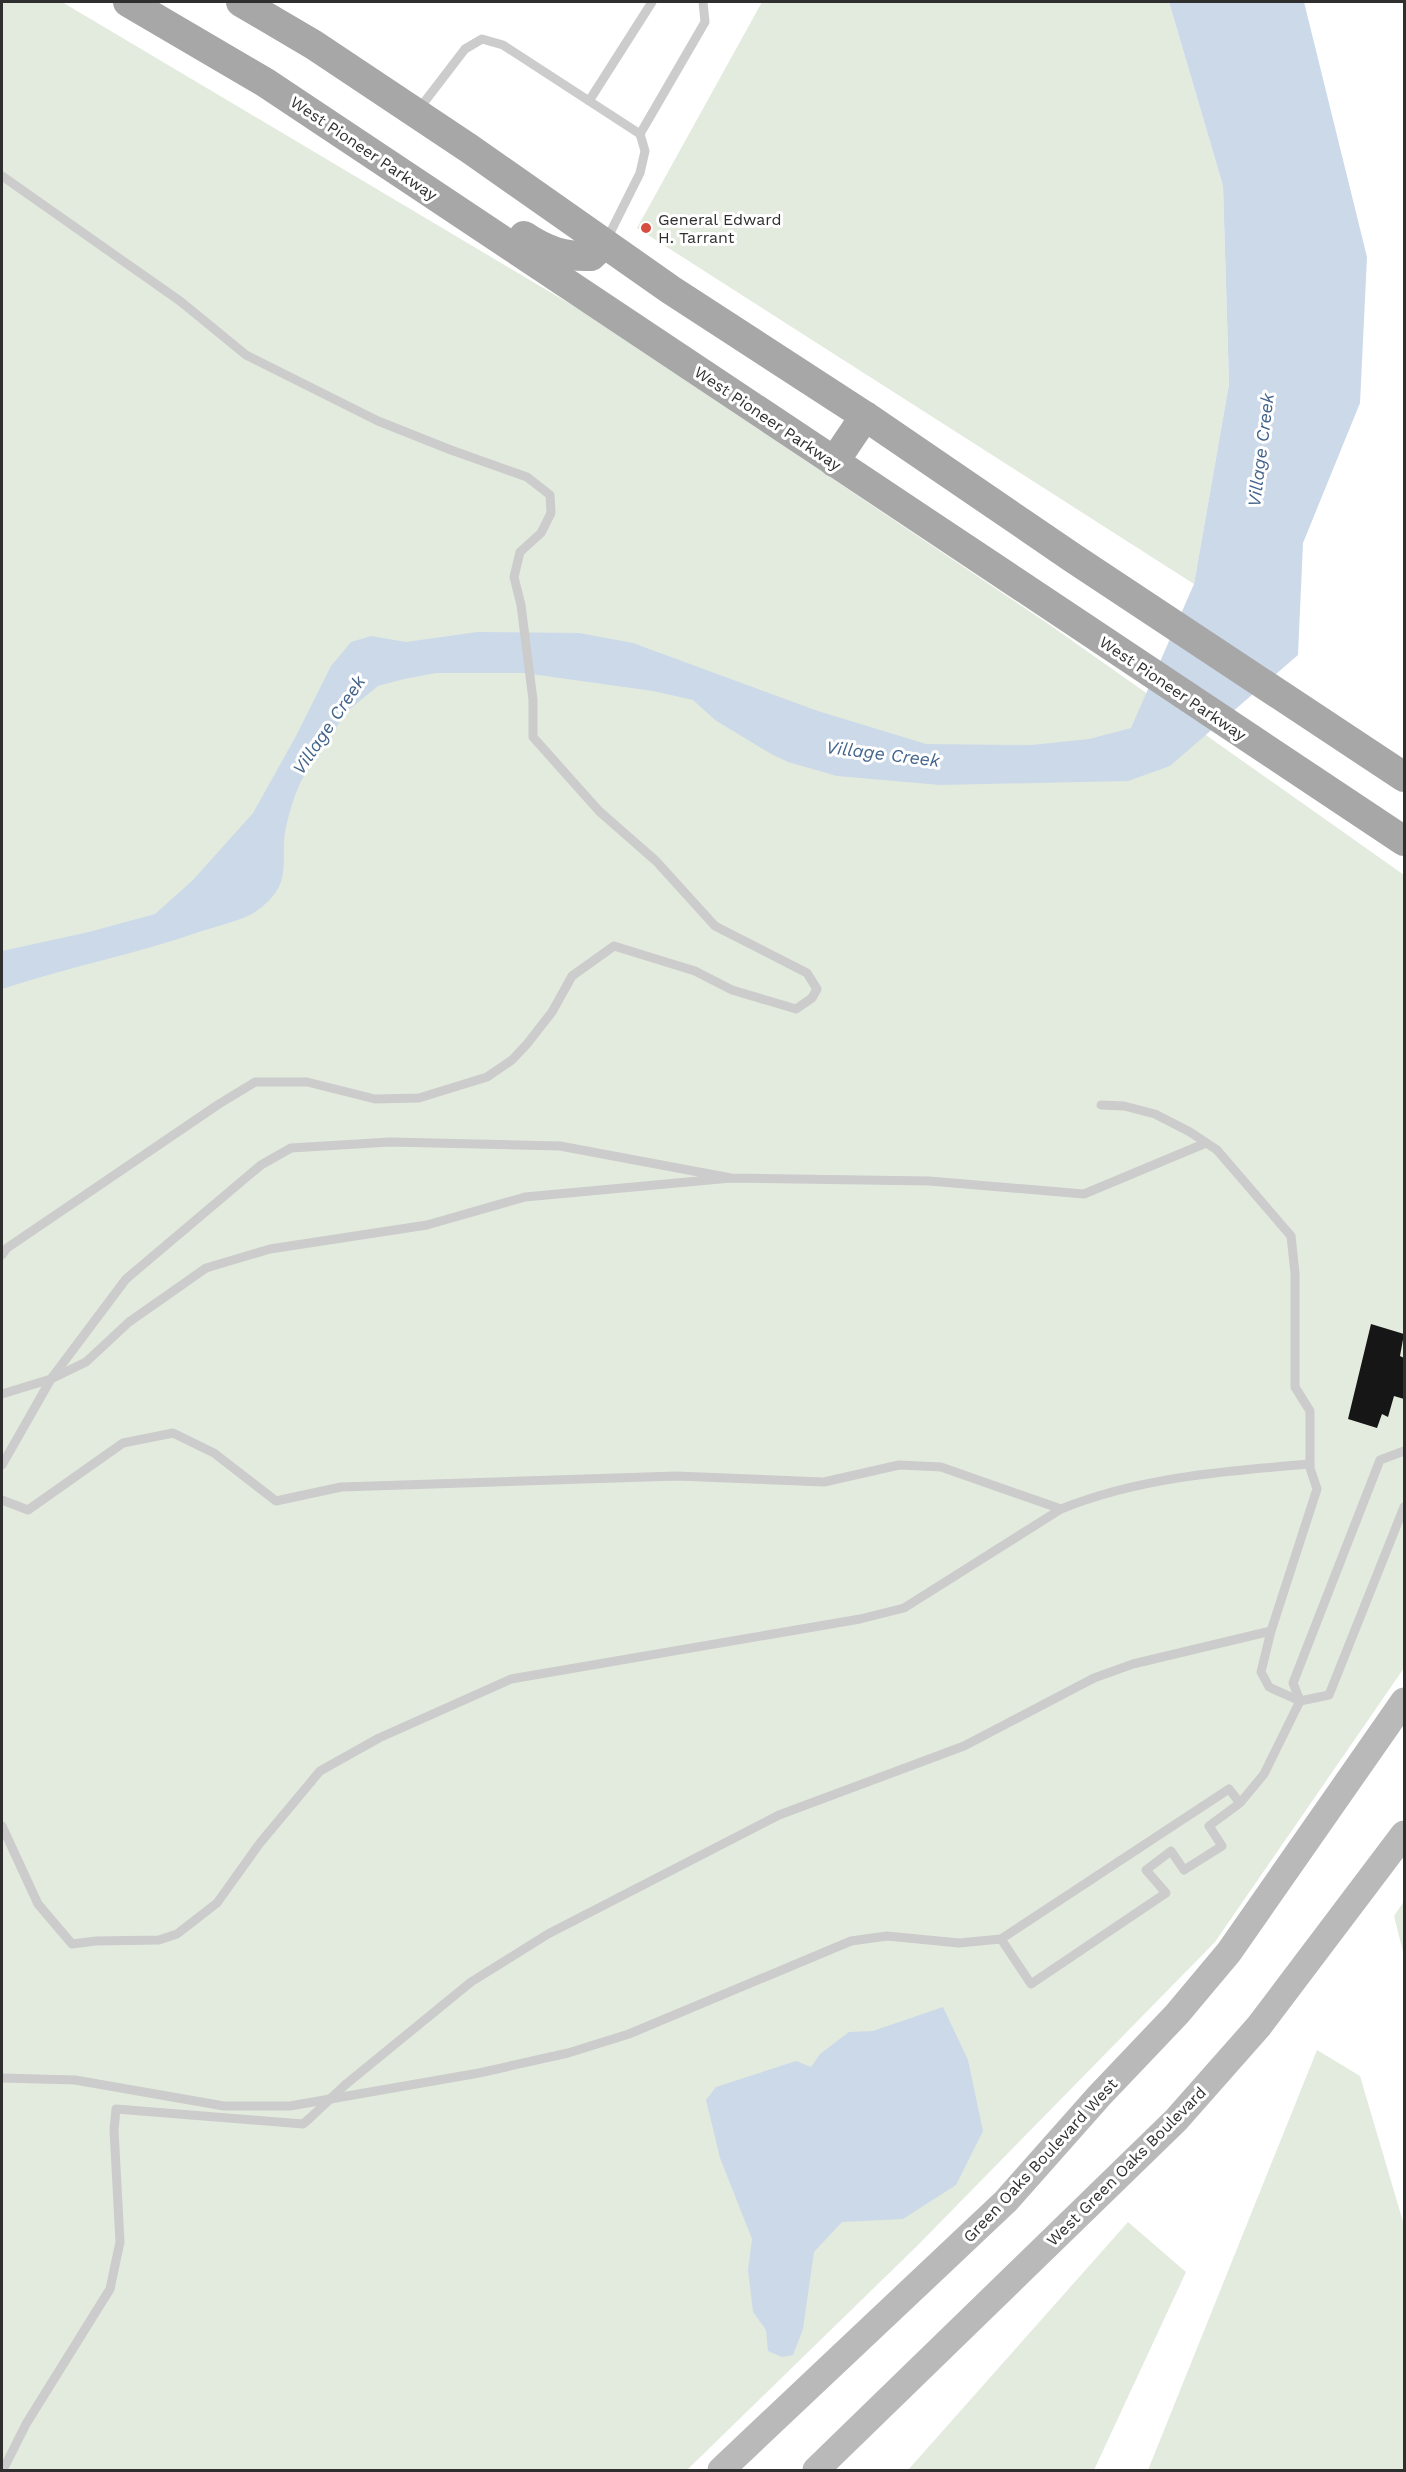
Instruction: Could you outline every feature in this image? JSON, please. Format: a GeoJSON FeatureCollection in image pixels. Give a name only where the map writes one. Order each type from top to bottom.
{"type":"FeatureCollection","features":[{"type":"Feature","properties":{"kind":"main road","name":"West Pioneer Parkway"},"geometry":{"type":"LineString","coordinates":[[128,2],[266,83],[1404,841]]}},
{"type":"Feature","properties":{"kind":"main road"},"geometry":{"type":"LineString","coordinates":[[241,2],[314,45],[671,290],[865,416],[1106,580],[1404,777]]}},
{"type":"Feature","properties":{"kind":"main road"},"geometry":{"type":"LineString","coordinates":[[375,155],[424,171],[535,243],[555,253],[591,256],[604,244]]}},
{"type":"Feature","properties":{"kind":"main road"},"geometry":{"type":"LineString","coordinates":[[834,462],[865,416]]}},
{"type":"Feature","properties":{"kind":"main road","name":"Green Oaks Boulevard West"},"geometry":{"type":"LineString","coordinates":[[721,2470],[1006,2201],[1099,2096],[1177,2014],[1229,1952],[1404,1701]]}},
{"type":"Feature","properties":{"kind":"main road","name":"West Green Oaks Boulevard"},"geometry":{"type":"LineString","coordinates":[[816,2470],[1176,2120],[1259,2026],[1404,1833]]}},
{"type":"Feature","properties":{"kind":"lane"},"geometry":{"type":"LineString","coordinates":[[589,100],[652,2]]}},
{"type":"Feature","properties":{"kind":"lane"},"geometry":{"type":"LineString","coordinates":[[640,134],[705,22],[703,2]]}},
{"type":"Feature","properties":{"kind":"lane"},"geometry":{"type":"LineString","coordinates":[[416,113],[465,49],[482,39],[503,45],[640,134],[645,151],[640,173],[604,244]]}},
{"type":"Feature","properties":{"kind":"lane"},"geometry":{"type":"LineString","coordinates":[[2,176],[180,301],[246,355],[378,421],[527,477],[550,495],[551,513],[541,533],[520,552],[514,577],[520,604],[533,700],[533,737],[599,811],[656,861],[715,926],[807,973],[817,989],[812,998],[796,1009],[732,990],[695,971],[614,946],[572,976],[552,1012],[527,1044],[512,1060],[487,1077],[419,1098],[375,1099],[307,1082],[277,1080],[255,1082],[7,1248],[2,1255]]}},
{"type":"Feature","properties":{"kind":"lane"},"geometry":{"type":"LineString","coordinates":[[1101,1105],[1124,1106],[1155,1114],[1206,1143],[1216,1150],[1291,1236],[1295,1273],[1295,1387],[1310,1411],[1310,1464],[1317,1488],[1271,1631],[1261,1672],[1269,1687],[1300,1701],[1329,1695],[1404,1507]]}},
{"type":"Feature","properties":{"kind":"lane"},"geometry":{"type":"LineString","coordinates":[[2,1464],[51,1379],[126,1279],[261,1165],[291,1148],[390,1142],[560,1146],[731,1178]]}},
{"type":"Feature","properties":{"kind":"lane"},"geometry":{"type":"LineString","coordinates":[[2,1394],[51,1379],[86,1362],[129,1322],[206,1268],[259,1252],[427,1225],[525,1197],[731,1178],[929,1181],[1084,1194],[1206,1143]]}},
{"type":"Feature","properties":{"kind":"lane"},"geometry":{"type":"LineString","coordinates":[[2,1500],[28,1510],[123,1443],[173,1433],[214,1453],[276,1501],[341,1487],[664,1476],[824,1482],[899,1465],[940,1467],[1061,1509]]}},
{"type":"Feature","properties":{"kind":"lane"},"geometry":{"type":"LineString","coordinates":[[1001,1939],[1031,1984],[1166,1893],[1146,1870],[1171,1851],[1184,1870],[1222,1846],[1209,1826],[1240,1803],[1264,1774],[1300,1701],[1293,1683],[1380,1460],[1404,1452]]}},
{"type":"Feature","properties":{"kind":"lane"},"geometry":{"type":"LineString","coordinates":[[2,1826],[38,1904],[72,1944],[96,1941],[159,1940],[177,1934],[217,1903],[260,1843],[320,1771],[379,1738],[511,1679],[860,1618],[904,1608],[1061,1509],[1095,1496],[1193,1474],[1310,1464]]}},
{"type":"Feature","properties":{"kind":"lane"},"geometry":{"type":"LineString","coordinates":[[3,2470],[26,2424],[110,2289],[120,2241],[114,2130],[116,2109],[303,2124],[345,2085],[471,1982],[548,1934],[780,1815],[964,1746],[1094,1678],[1133,1664],[1271,1631]]}},
{"type":"Feature","properties":{"kind":"lane"},"geometry":{"type":"LineString","coordinates":[[2,2078],[75,2080],[224,2106],[290,2106],[479,2073],[568,2053],[628,2034],[851,1941],[887,1936],[959,1943],[1001,1939],[1229,1789],[1240,1803]]}},
{"type":"Feature","properties":{"kind":"shaded area"},"geometry":{"type":"Polygon","coordinates":[[[2,2],[62,2],[592,317],[1050,625],[1404,875],[1404,1668],[1215,1942],[917,2246],[687,2470],[2,2470],[2,2]]]}},
{"type":"Feature","properties":{"kind":"shaded area"},"geometry":{"type":"Polygon","coordinates":[[[762,2],[1169,2],[1223,186],[1229,384],[1194,584],[637,228],[762,2]]]}},
{"type":"Feature","properties":{"kind":"shaded area"},"geometry":{"type":"Polygon","coordinates":[[[1404,1901],[1404,1956],[1394,1916],[1404,1901]]]}},
{"type":"Feature","properties":{"kind":"shaded area"},"geometry":{"type":"Polygon","coordinates":[[[1317,2050],[1360,2076],[1404,2225],[1404,2470],[1148,2470],[1317,2050]]]}},
{"type":"Feature","properties":{"kind":"shaded area"},"geometry":{"type":"Polygon","coordinates":[[[1128,2222],[1186,2272],[1094,2470],[908,2470],[1128,2222]]]}},
{"type":"Feature","properties":{"kind":"water","name":"Village Creek"},"geometry":{"type":"Polygon","coordinates":[[[1169,2],[1304,2],[1367,257],[1360,403],[1303,543],[1298,655],[1170,766],[1128,781],[940,785],[837,776],[788,762],[771,754],[715,720],[693,700],[653,691],[524,673],[436,673],[404,679],[378,686],[345,713],[311,765],[292,804],[284,840],[284,867],[279,887],[258,910],[238,920],[177,939],[2,989],[2,951],[89,932],[155,914],[193,880],[253,813],[296,736],[331,666],[351,642],[371,636],[406,642],[477,632],[579,633],[633,643],[818,711],[926,744],[1031,745],[1089,739],[1131,728],[1194,584],[1229,384],[1223,186],[1169,2]]]}},
{"type":"Feature","properties":{"kind":"water"},"geometry":{"type":"Polygon","coordinates":[[[943,2007],[968,2060],[983,2131],[956,2185],[903,2219],[842,2222],[814,2252],[803,2329],[793,2355],[782,2357],[768,2351],[766,2330],[753,2312],[748,2270],[752,2239],[720,2158],[706,2100],[716,2087],[796,2061],[811,2067],[820,2054],[849,2032],[873,2031],[943,2007]]]}},
{"type":"Feature","properties":{"kind":"building"},"geometry":{"type":"Polygon","coordinates":[[[1371,1324],[1404,1334],[1400,1356],[1404,1358],[1404,1399],[1394,1396],[1388,1417],[1382,1414],[1377,1428],[1348,1419],[1371,1324]]]}},
{"type":"Feature","properties":{"kind":"place","name":"General Edward H. Tarrant"},"geometry":{"type":"Point","coordinates":[646,228]}}]}
